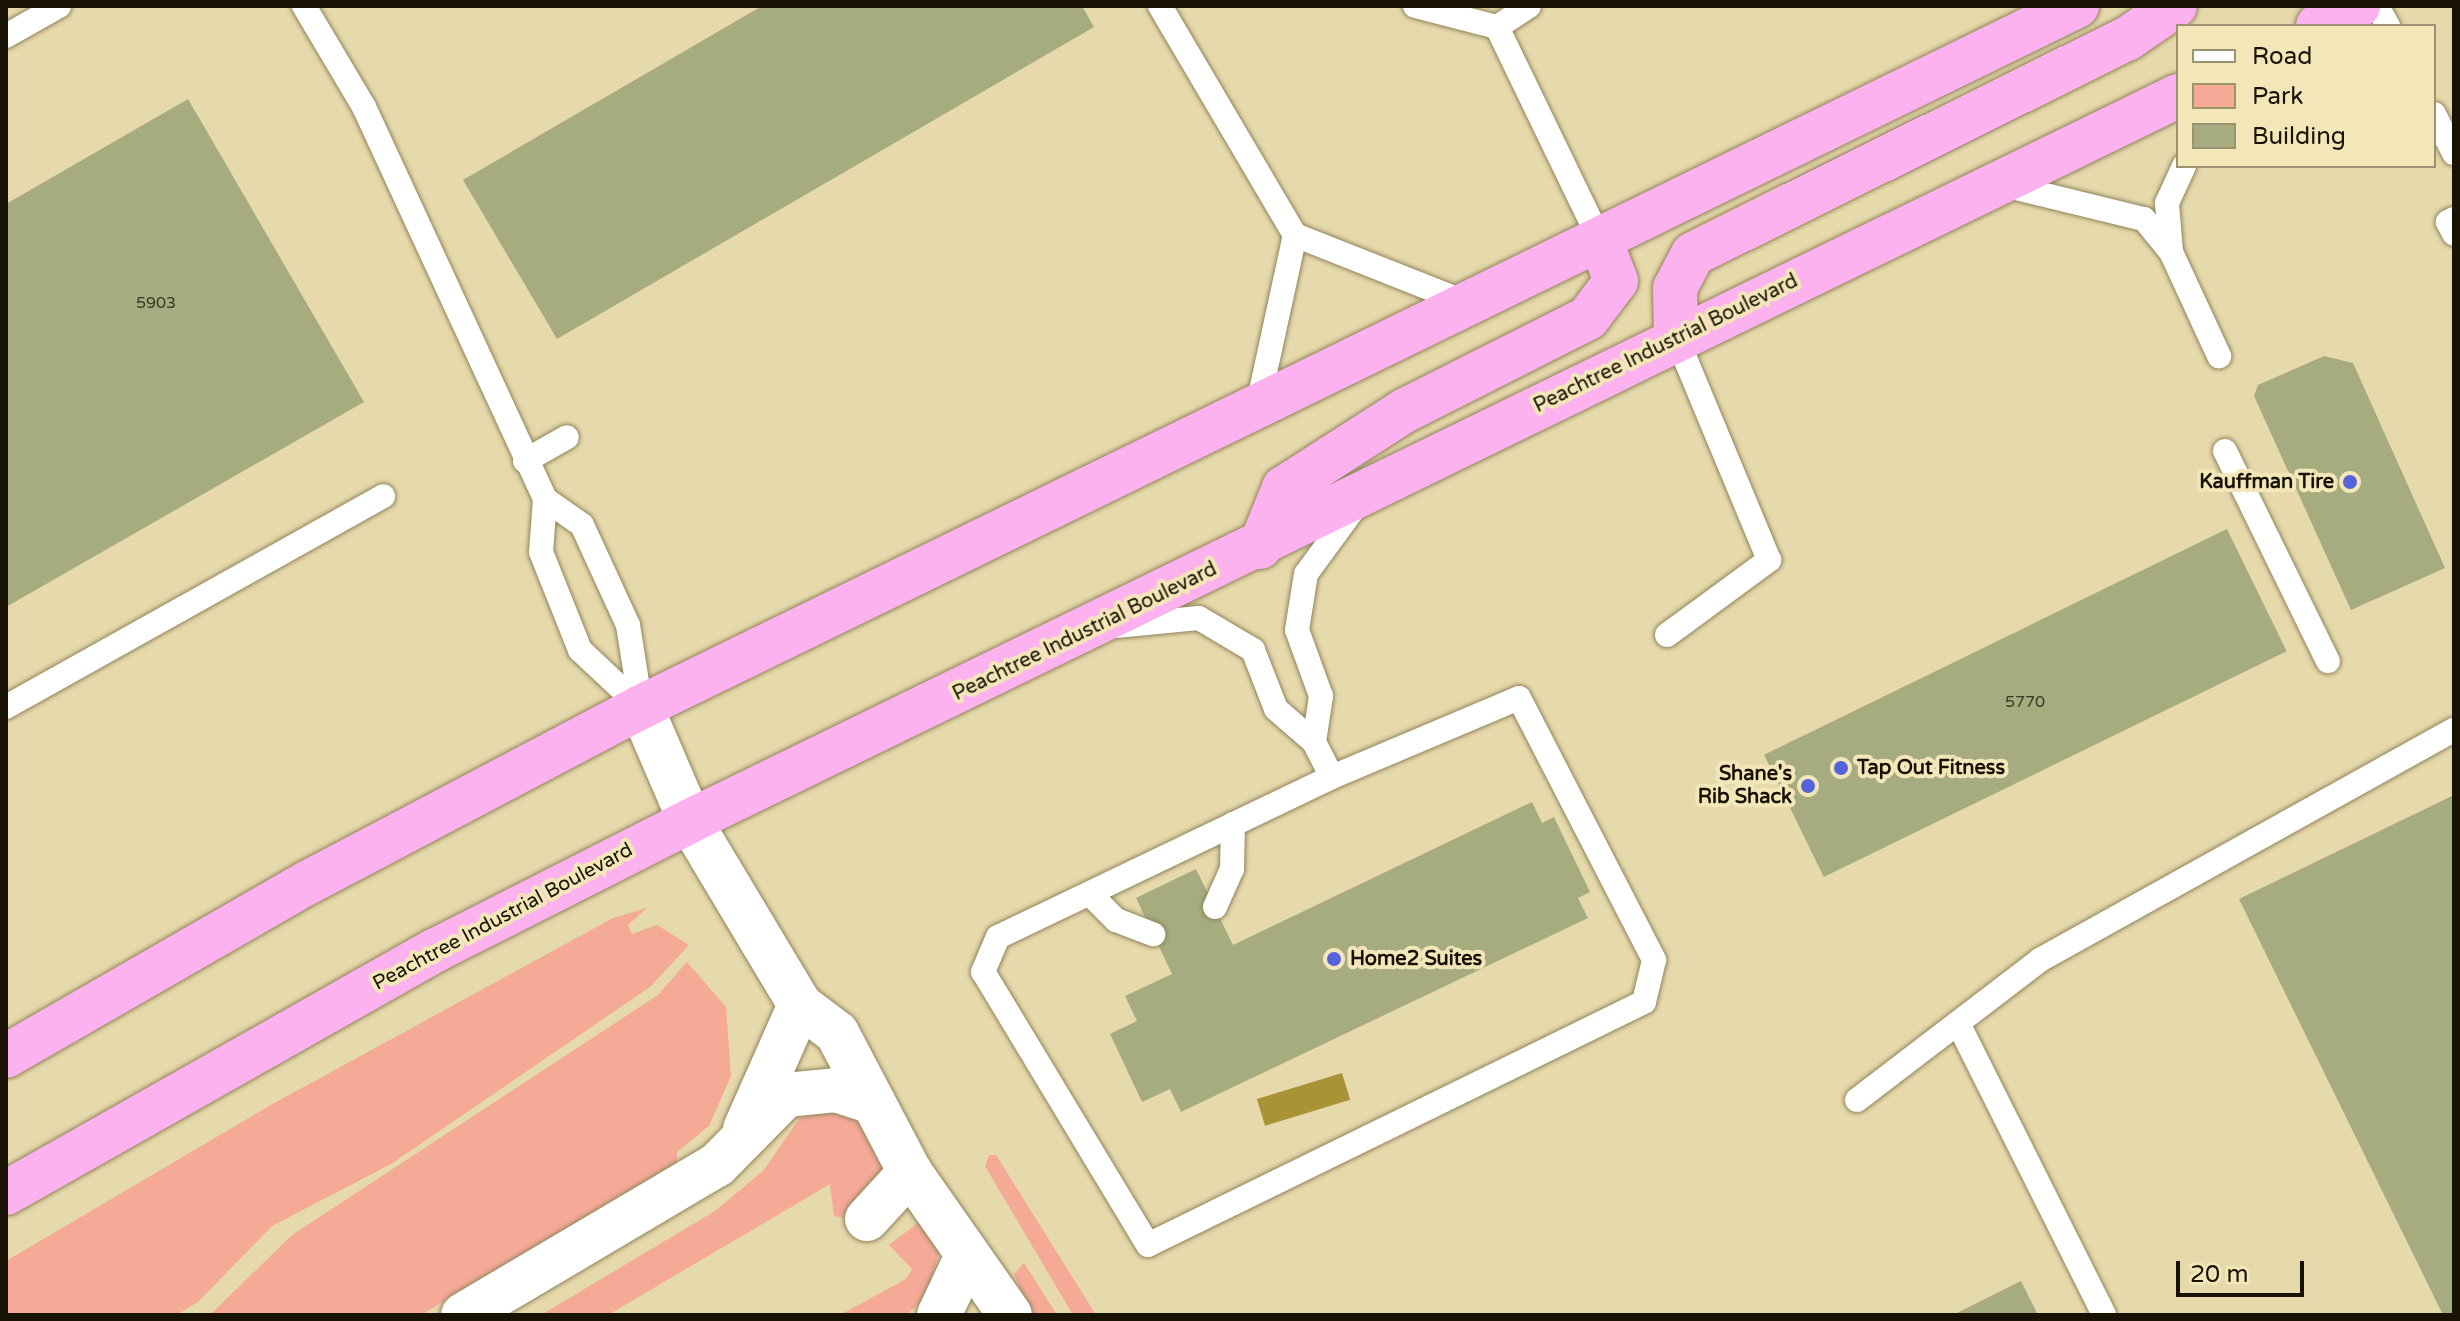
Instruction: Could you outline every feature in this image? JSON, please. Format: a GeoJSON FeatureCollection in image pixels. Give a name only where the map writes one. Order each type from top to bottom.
{"type":"FeatureCollection","features":[{"type":"Feature","properties":{"kind":"highway"},"geometry":{"type":"LineString","coordinates":[[6,1056],[309,882],[641,707],[1601,242],[2077,6]]}},
{"type":"Feature","properties":{"kind":"highway"},"geometry":{"type":"LineString","coordinates":[[1676,337],[1675,288],[1693,254],[2127,39],[2175,6]]}},
{"type":"Feature","properties":{"kind":"highway"},"geometry":{"type":"LineString","coordinates":[[2322,24],[2358,6]]}},
{"type":"Feature","properties":{"kind":"highway","name":"Peachtree Industrial Boulevard"},"geometry":{"type":"LineString","coordinates":[[6,1193],[436,950],[690,821],[1098,627],[1676,337],[2176,97]]}},
{"type":"Feature","properties":{"kind":"highway"},"geometry":{"type":"LineString","coordinates":[[1260,547],[1284,488],[1404,411],[1588,318],[1616,281],[1601,242]]}},
{"type":"Feature","properties":{"kind":"street"},"geometry":{"type":"LineString","coordinates":[[641,707],[690,821],[800,1005],[837,1033],[910,1172],[965,1260],[1010,1315]]}},
{"type":"Feature","properties":{"kind":"street"},"geometry":{"type":"LineString","coordinates":[[745,1129],[800,1005]]}},
{"type":"Feature","properties":{"kind":"street"},"geometry":{"type":"LineString","coordinates":[[463,1315],[717,1165],[745,1129],[786,1095],[814,1089],[873,1102]]}},
{"type":"Feature","properties":{"kind":"street"},"geometry":{"type":"LineString","coordinates":[[867,1219],[910,1172]]}},
{"type":"Feature","properties":{"kind":"street"},"geometry":{"type":"LineString","coordinates":[[939,1315],[965,1260]]}},
{"type":"Feature","properties":{"kind":"lane"},"geometry":{"type":"LineString","coordinates":[[6,36],[59,6]]}},
{"type":"Feature","properties":{"kind":"lane"},"geometry":{"type":"LineString","coordinates":[[304,6],[364,107],[545,499],[582,525],[628,625],[641,707]]}},
{"type":"Feature","properties":{"kind":"lane"},"geometry":{"type":"LineString","coordinates":[[1160,6],[1295,235],[1471,305]]}},
{"type":"Feature","properties":{"kind":"lane"},"geometry":{"type":"LineString","coordinates":[[1415,6],[1497,27],[1529,6]]}},
{"type":"Feature","properties":{"kind":"lane"},"geometry":{"type":"LineString","coordinates":[[2377,6],[2387,24]]}},
{"type":"Feature","properties":{"kind":"lane"},"geometry":{"type":"LineString","coordinates":[[1497,27],[1601,242]]}},
{"type":"Feature","properties":{"kind":"lane"},"geometry":{"type":"LineString","coordinates":[[2436,118],[2454,153]]}},
{"type":"Feature","properties":{"kind":"lane"},"geometry":{"type":"LineString","coordinates":[[2171,252],[2167,203],[2183,168]]}},
{"type":"Feature","properties":{"kind":"lane"},"geometry":{"type":"LineString","coordinates":[[1998,183],[2144,219],[2171,252],[2219,356]]}},
{"type":"Feature","properties":{"kind":"lane"},"geometry":{"type":"LineString","coordinates":[[2454,219],[2448,222],[2454,234]]}},
{"type":"Feature","properties":{"kind":"lane"},"geometry":{"type":"LineString","coordinates":[[1257,409],[1295,235]]}},
{"type":"Feature","properties":{"kind":"lane"},"geometry":{"type":"LineString","coordinates":[[1667,635],[1769,560],[1676,337]]}},
{"type":"Feature","properties":{"kind":"lane"},"geometry":{"type":"LineString","coordinates":[[525,461],[567,437]]}},
{"type":"Feature","properties":{"kind":"lane"},"geometry":{"type":"LineString","coordinates":[[2225,451],[2328,661]]}},
{"type":"Feature","properties":{"kind":"lane"},"geometry":{"type":"LineString","coordinates":[[1314,742],[1321,696],[1297,630],[1306,574],[1363,495]]}},
{"type":"Feature","properties":{"kind":"lane"},"geometry":{"type":"LineString","coordinates":[[6,707],[383,496]]}},
{"type":"Feature","properties":{"kind":"lane"},"geometry":{"type":"LineString","coordinates":[[545,499],[541,552],[580,650],[641,707]]}},
{"type":"Feature","properties":{"kind":"lane"},"geometry":{"type":"LineString","coordinates":[[1098,627],[1199,618],[1253,650],[1276,709],[1314,742],[1332,777]]}},
{"type":"Feature","properties":{"kind":"lane"},"geometry":{"type":"LineString","coordinates":[[1519,698],[1654,960],[1644,1002],[1148,1245],[983,972],[998,937],[1233,824],[1332,777],[1519,698]]}},
{"type":"Feature","properties":{"kind":"lane"},"geometry":{"type":"LineString","coordinates":[[1857,1100],[2040,960],[2454,730]]}},
{"type":"Feature","properties":{"kind":"lane"},"geometry":{"type":"LineString","coordinates":[[1215,907],[1232,869],[1233,824]]}},
{"type":"Feature","properties":{"kind":"lane"},"geometry":{"type":"LineString","coordinates":[[1090,894],[1116,920],[1153,934]]}},
{"type":"Feature","properties":{"kind":"lane"},"geometry":{"type":"LineString","coordinates":[[1958,1023],[2104,1315]]}},
{"type":"Feature","properties":{"kind":"green space"},"geometry":{"type":"Polygon","coordinates":[[[647,908],[628,925],[632,934],[657,925],[689,945],[650,987],[391,1164],[272,1226],[198,1302],[176,1315],[6,1315],[6,1261],[269,1106],[613,918],[647,908]]]}},
{"type":"Feature","properties":{"kind":"green space"},"geometry":{"type":"Polygon","coordinates":[[[687,962],[726,1007],[731,1076],[709,1126],[677,1152],[677,1163],[421,1315],[210,1315],[292,1235],[658,995],[687,962]]]}},
{"type":"Feature","properties":{"kind":"green space"},"geometry":{"type":"Polygon","coordinates":[[[823,1107],[846,1107],[870,1131],[880,1153],[882,1177],[844,1218],[834,1216],[830,1184],[608,1315],[541,1315],[715,1211],[764,1170],[799,1119],[823,1107]]]}},
{"type":"Feature","properties":{"kind":"green space"},"geometry":{"type":"Polygon","coordinates":[[[989,1155],[996,1155],[1096,1315],[1073,1315],[985,1166],[989,1155]]]}},
{"type":"Feature","properties":{"kind":"green space"},"geometry":{"type":"Polygon","coordinates":[[[923,1219],[939,1252],[928,1296],[906,1315],[840,1315],[906,1279],[912,1269],[889,1245],[923,1219]]]}},
{"type":"Feature","properties":{"kind":"green space"},"geometry":{"type":"Polygon","coordinates":[[[1024,1263],[1057,1315],[1031,1315],[1014,1274],[1024,1263]]]}},
{"type":"Feature","properties":{"kind":"shaded area"},"geometry":{"type":"Polygon","coordinates":[[[1342,1073],[1350,1100],[1265,1126],[1257,1099],[1342,1073]]]}},
{"type":"Feature","properties":{"kind":"building"},"geometry":{"type":"Polygon","coordinates":[[[762,6],[1082,6],[1094,27],[557,339],[463,180],[762,6]]]}},
{"type":"Feature","properties":{"kind":"building"},"geometry":{"type":"Polygon","coordinates":[[[188,99],[364,402],[6,607],[6,204],[188,99]]]}},
{"type":"Feature","properties":{"kind":"building","name":"Kauffman Tire"},"geometry":{"type":"Polygon","coordinates":[[[2324,356],[2353,363],[2445,568],[2351,610],[2254,396],[2258,385],[2324,356]]]}},
{"type":"Feature","properties":{"kind":"building"},"geometry":{"type":"Polygon","coordinates":[[[2227,529],[2287,651],[1824,877],[1764,755],[2227,529]]]}},
{"type":"Feature","properties":{"kind":"building"},"geometry":{"type":"Polygon","coordinates":[[[2454,795],[2454,1315],[2443,1315],[2239,899],[2454,795]]]}},
{"type":"Feature","properties":{"kind":"building","name":"Home2 Suites"},"geometry":{"type":"Polygon","coordinates":[[[1532,802],[1542,823],[1554,817],[1590,892],[1578,898],[1588,918],[1181,1112],[1170,1089],[1142,1102],[1110,1034],[1137,1021],[1125,996],[1172,974],[1136,898],[1196,869],[1233,945],[1532,802]]]}},
{"type":"Feature","properties":{"kind":"building"},"geometry":{"type":"Polygon","coordinates":[[[2021,1281],[2038,1315],[1953,1315],[2021,1281]]]}},
{"type":"Feature","properties":{"kind":"place","name":"Kauffman Tire"},"geometry":{"type":"Point","coordinates":[2350,482]}},
{"type":"Feature","properties":{"kind":"place","name":"Tap Out Fitness"},"geometry":{"type":"Point","coordinates":[1841,768]}},
{"type":"Feature","properties":{"kind":"place","name":"Shane's Rib Shack"},"geometry":{"type":"Point","coordinates":[1808,786]}},
{"type":"Feature","properties":{"kind":"place","name":"Home2 Suites"},"geometry":{"type":"Point","coordinates":[1334,959]}}]}
